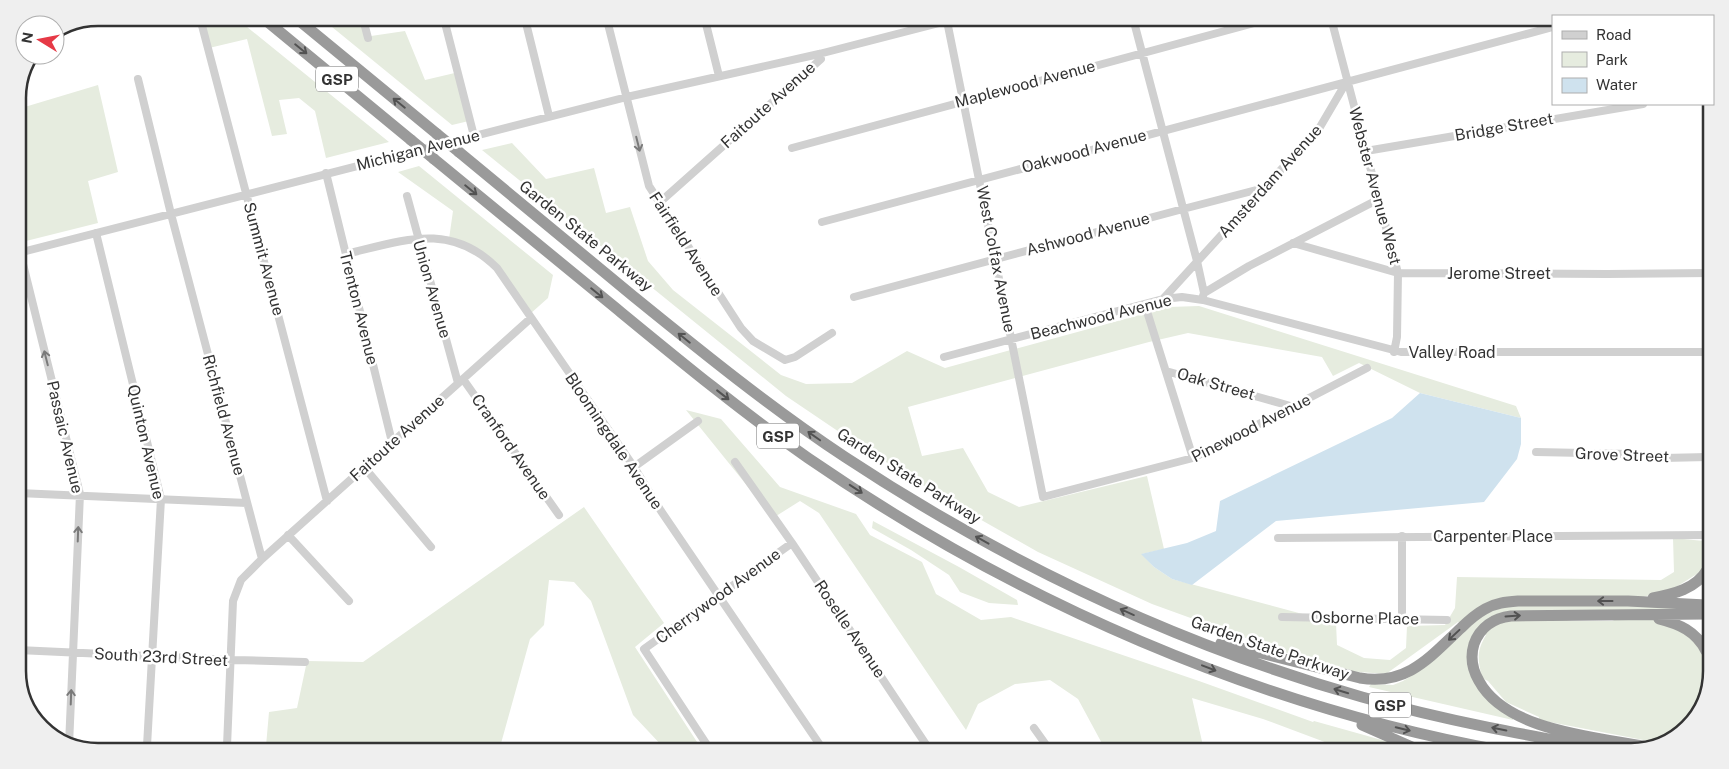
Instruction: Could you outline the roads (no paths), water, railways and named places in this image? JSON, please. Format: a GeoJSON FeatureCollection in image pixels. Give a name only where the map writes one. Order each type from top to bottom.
{"type":"FeatureCollection","features":[{"type":"Feature","properties":{"kind":"highway","name":"GSP"},"geometry":{"type":"LineString","coordinates":[[273,26],[741,409],[809,458],[879,504],[968,556],[1072,610],[1187,660],[1305,702],[1400,729],[1466,743]]}},
{"type":"Feature","properties":{"kind":"highway","name":"Garden State Parkway"},"geometry":{"type":"LineString","coordinates":[[306,26],[722,368],[784,415],[846,458],[923,506],[1009,554],[1083,592],[1172,631],[1289,674],[1376,701],[1481,726],[1573,743]]}},
{"type":"Feature","properties":{"kind":"highway"},"geometry":{"type":"LineString","coordinates":[[1628,601],[1663,596],[1686,588],[1699,581],[1703,576]]}},
{"type":"Feature","properties":{"kind":"highway"},"geometry":{"type":"LineString","coordinates":[[1172,631],[1360,678],[1382,679],[1402,675],[1418,667],[1475,616],[1495,604],[1518,601],[1628,601],[1703,605]]}},
{"type":"Feature","properties":{"kind":"highway"},"geometry":{"type":"LineString","coordinates":[[1627,743],[1550,728],[1518,716],[1500,705],[1487,693],[1478,679],[1472,661],[1475,643],[1481,631],[1492,622],[1501,618],[1517,616],[1703,614]]}},
{"type":"Feature","properties":{"kind":"highway"},"geometry":{"type":"LineString","coordinates":[[1632,616],[1662,620],[1682,626],[1696,636],[1703,647]]}},
{"type":"Feature","properties":{"kind":"highway"},"geometry":{"type":"LineString","coordinates":[[1305,702],[1402,743]]}},
{"type":"Feature","properties":{"kind":"street","name":"Summit Avenue"},"geometry":{"type":"LineString","coordinates":[[202,26],[327,501]]}},
{"type":"Feature","properties":{"kind":"street"},"geometry":{"type":"LineString","coordinates":[[365,26],[368,38]]}},
{"type":"Feature","properties":{"kind":"street"},"geometry":{"type":"LineString","coordinates":[[446,26],[474,136]]}},
{"type":"Feature","properties":{"kind":"street"},"geometry":{"type":"LineString","coordinates":[[526,26],[549,116]]}},
{"type":"Feature","properties":{"kind":"street","name":"Fairfield Avenue"},"geometry":{"type":"LineString","coordinates":[[609,26],[652,193],[741,328],[753,340],[778,357],[788,360],[832,333]]}},
{"type":"Feature","properties":{"kind":"street"},"geometry":{"type":"LineString","coordinates":[[706,26],[719,76]]}},
{"type":"Feature","properties":{"kind":"street","name":"Faitoute Avenue"},"geometry":{"type":"LineString","coordinates":[[659,203],[821,59],[820,54],[928,26]]}},
{"type":"Feature","properties":{"kind":"street","name":"West Colfax Avenue"},"geometry":{"type":"LineString","coordinates":[[948,26],[1043,496]]}},
{"type":"Feature","properties":{"kind":"street"},"geometry":{"type":"LineString","coordinates":[[1135,26],[1197,261],[1203,296],[1293,243],[1379,199]]}},
{"type":"Feature","properties":{"kind":"street","name":"Maplewood Avenue"},"geometry":{"type":"LineString","coordinates":[[792,148],[1243,26]]}},
{"type":"Feature","properties":{"kind":"street","name":"Webster Avenue West"},"geometry":{"type":"LineString","coordinates":[[1333,26],[1398,273],[1397,337],[1394,352]]}},
{"type":"Feature","properties":{"kind":"street"},"geometry":{"type":"LineString","coordinates":[[1347,81],[1552,27]]}},
{"type":"Feature","properties":{"kind":"street","name":"Michigan Avenue"},"geometry":{"type":"LineString","coordinates":[[26,250],[549,116],[820,54]]}},
{"type":"Feature","properties":{"kind":"street","name":"Richfield Avenue"},"geometry":{"type":"LineString","coordinates":[[138,79],[171,214],[262,559]]}},
{"type":"Feature","properties":{"kind":"street","name":"Oakwood Avenue"},"geometry":{"type":"LineString","coordinates":[[822,222],[1347,81]]}},
{"type":"Feature","properties":{"kind":"street","name":"Amsterdam Avenue"},"geometry":{"type":"LineString","coordinates":[[1163,299],[1320,127],[1347,81]]}},
{"type":"Feature","properties":{"kind":"street","name":"Bridge Street"},"geometry":{"type":"LineString","coordinates":[[1366,151],[1637,105]]}},
{"type":"Feature","properties":{"kind":"street","name":"Trenton Avenue"},"geometry":{"type":"LineString","coordinates":[[326,173],[392,442]]}},
{"type":"Feature","properties":{"kind":"street","name":"Ashwood Avenue"},"geometry":{"type":"LineString","coordinates":[[854,297],[1264,188]]}},
{"type":"Feature","properties":{"kind":"street","name":"Union Avenue"},"geometry":{"type":"LineString","coordinates":[[406,196],[461,381]]}},
{"type":"Feature","properties":{"kind":"street","name":"Quinton Avenue"},"geometry":{"type":"LineString","coordinates":[[96,233],[161,499],[147,743]]}},
{"type":"Feature","properties":{"kind":"street","name":"Bloomingdale Avenue"},"geometry":{"type":"LineString","coordinates":[[346,254],[418,238],[448,240],[466,246],[483,255],[503,275],[819,743]]}},
{"type":"Feature","properties":{"kind":"street","name":"Jerome Street"},"geometry":{"type":"LineString","coordinates":[[1293,243],[1398,273],[1703,273]]}},
{"type":"Feature","properties":{"kind":"street","name":"Passaic Avenue"},"geometry":{"type":"LineString","coordinates":[[26,280],[79,496],[69,737]]}},
{"type":"Feature","properties":{"kind":"street","name":"Beachwood Avenue"},"geometry":{"type":"LineString","coordinates":[[944,357],[1163,299],[1203,296]]}},
{"type":"Feature","properties":{"kind":"street","name":"Valley Road"},"geometry":{"type":"LineString","coordinates":[[1203,296],[1394,352],[1703,352]]}},
{"type":"Feature","properties":{"kind":"street"},"geometry":{"type":"LineString","coordinates":[[1145,304],[1193,458]]}},
{"type":"Feature","properties":{"kind":"street","name":"Faitoute Avenue"},"geometry":{"type":"LineString","coordinates":[[262,559],[531,318]]}},
{"type":"Feature","properties":{"kind":"street","name":"Pinewood Avenue"},"geometry":{"type":"LineString","coordinates":[[1043,496],[1193,458],[1367,368]]}},
{"type":"Feature","properties":{"kind":"street","name":"Oak Street"},"geometry":{"type":"LineString","coordinates":[[1166,370],[1294,406]]}},
{"type":"Feature","properties":{"kind":"street","name":"Cranford Avenue"},"geometry":{"type":"LineString","coordinates":[[461,381],[559,515]]}},
{"type":"Feature","properties":{"kind":"street"},"geometry":{"type":"LineString","coordinates":[[634,467],[698,421]]}},
{"type":"Feature","properties":{"kind":"street","name":"Grove Street"},"geometry":{"type":"LineString","coordinates":[[1536,452],[1632,454],[1663,458],[1703,457]]}},
{"type":"Feature","properties":{"kind":"street","name":"Roselle Avenue"},"geometry":{"type":"LineString","coordinates":[[735,462],[792,542],[925,743]]}},
{"type":"Feature","properties":{"kind":"street"},"geometry":{"type":"LineString","coordinates":[[364,468],[431,547]]}},
{"type":"Feature","properties":{"kind":"street"},"geometry":{"type":"LineString","coordinates":[[26,493],[247,503]]}},
{"type":"Feature","properties":{"kind":"street","name":"Carpenter Place"},"geometry":{"type":"LineString","coordinates":[[1278,538],[1703,535]]}},
{"type":"Feature","properties":{"kind":"street"},"geometry":{"type":"LineString","coordinates":[[288,536],[349,601]]}},
{"type":"Feature","properties":{"kind":"street"},"geometry":{"type":"LineString","coordinates":[[1402,536],[1402,619]]}},
{"type":"Feature","properties":{"kind":"street","name":"Cherrywood Avenue"},"geometry":{"type":"LineString","coordinates":[[706,743],[644,649],[792,542]]}},
{"type":"Feature","properties":{"kind":"street"},"geometry":{"type":"LineString","coordinates":[[227,743],[233,607],[236,590],[245,575],[262,559]]}},
{"type":"Feature","properties":{"kind":"street","name":"Osborne Place"},"geometry":{"type":"LineString","coordinates":[[1282,617],[1447,620]]}},
{"type":"Feature","properties":{"kind":"street","name":"South 23rd Street"},"geometry":{"type":"LineString","coordinates":[[26,650],[305,662]]}},
{"type":"Feature","properties":{"kind":"street"},"geometry":{"type":"LineString","coordinates":[[1034,728],[1044,743]]}},
{"type":"Feature","properties":{"kind":"water"},"geometry":{"type":"Polygon","coordinates":[[[1420,393],[1521,418],[1521,444],[1517,459],[1484,502],[1276,521],[1192,585],[1172,579],[1154,567],[1141,554],[1187,543],[1216,531],[1220,501],[1392,418],[1420,393]]]}}]}
